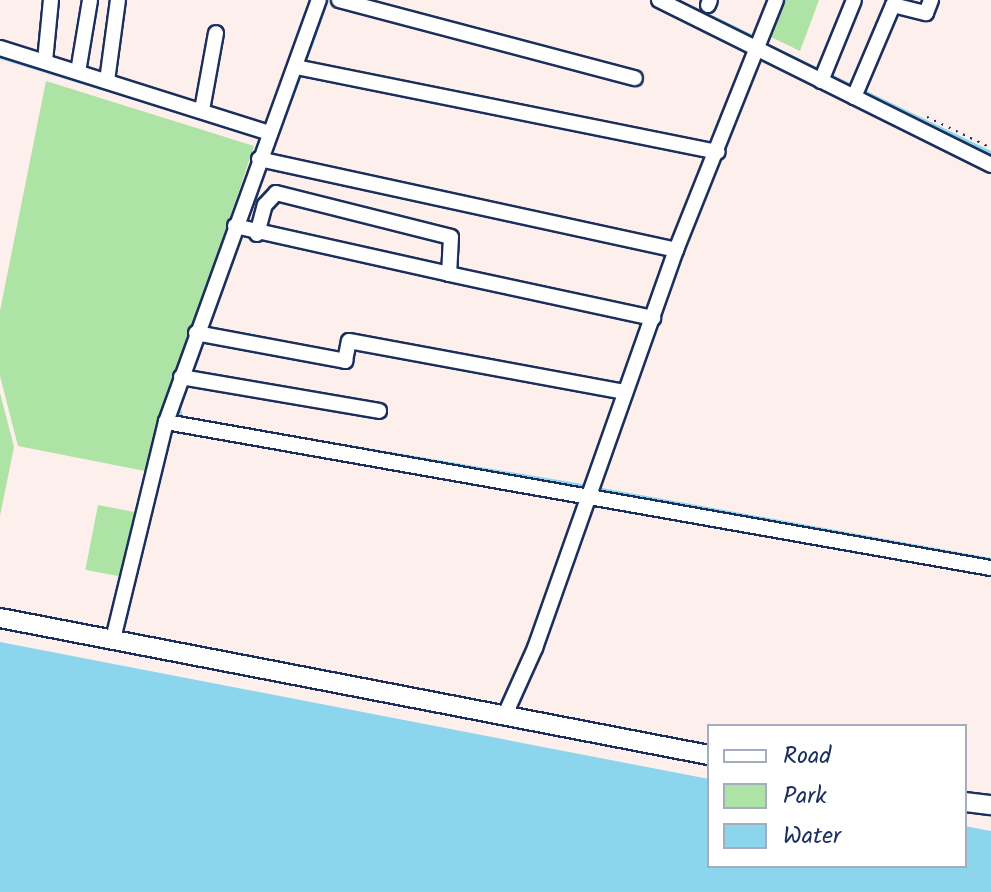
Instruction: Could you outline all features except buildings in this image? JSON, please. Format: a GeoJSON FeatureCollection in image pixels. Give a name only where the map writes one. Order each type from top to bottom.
{"type":"FeatureCollection","features":[{"type":"Feature","properties":{"kind":"street"},"geometry":{"type":"LineString","coordinates":[[45,61],[51,0]]}},
{"type":"Feature","properties":{"kind":"street"},"geometry":{"type":"LineString","coordinates":[[78,72],[90,0]]}},
{"type":"Feature","properties":{"kind":"street"},"geometry":{"type":"LineString","coordinates":[[107,81],[118,0]]}},
{"type":"Feature","properties":{"kind":"street"},"geometry":{"type":"LineString","coordinates":[[113,639],[166,422],[186,379],[255,201],[270,133],[300,68],[319,0]]}},
{"type":"Feature","properties":{"kind":"street"},"geometry":{"type":"LineString","coordinates":[[339,0],[635,78]]}},
{"type":"Feature","properties":{"kind":"street"},"geometry":{"type":"LineString","coordinates":[[659,0],[759,44],[856,92],[991,165]]}},
{"type":"Feature","properties":{"kind":"street"},"geometry":{"type":"LineString","coordinates":[[504,717],[676,250],[718,152],[776,0]]}},
{"type":"Feature","properties":{"kind":"street"},"geometry":{"type":"LineString","coordinates":[[823,76],[854,0]]}},
{"type":"Feature","properties":{"kind":"street"},"geometry":{"type":"LineString","coordinates":[[856,92],[893,5],[926,13],[931,0]]}},
{"type":"Feature","properties":{"kind":"street"},"geometry":{"type":"LineString","coordinates":[[202,110],[216,33]]}},
{"type":"Feature","properties":{"kind":"street"},"geometry":{"type":"LineString","coordinates":[[0,48],[270,133]]}},
{"type":"Feature","properties":{"kind":"street"},"geometry":{"type":"LineString","coordinates":[[300,68],[718,152]]}},
{"type":"Feature","properties":{"kind":"street"},"geometry":{"type":"LineString","coordinates":[[265,161],[676,250]]}},
{"type":"Feature","properties":{"kind":"street"},"geometry":{"type":"LineString","coordinates":[[244,229],[255,201],[276,193],[451,237],[449,274]]}},
{"type":"Feature","properties":{"kind":"street"},"geometry":{"type":"LineString","coordinates":[[244,229],[653,318]]}},
{"type":"Feature","properties":{"kind":"street"},"geometry":{"type":"LineString","coordinates":[[202,336],[345,361],[349,341],[625,392]]}},
{"type":"Feature","properties":{"kind":"street"},"geometry":{"type":"LineString","coordinates":[[186,379],[379,411]]}},
{"type":"Feature","properties":{"kind":"street"},"geometry":{"type":"LineString","coordinates":[[166,422],[590,489],[991,568]]}},
{"type":"Feature","properties":{"kind":"street"},"geometry":{"type":"LineString","coordinates":[[0,618],[707,755]]}},
{"type":"Feature","properties":{"kind":"green space"},"geometry":{"type":"Polygon","coordinates":[[[782,0],[819,0],[800,51],[769,36],[782,0]]]}},
{"type":"Feature","properties":{"kind":"green space"},"geometry":{"type":"Polygon","coordinates":[[[46,81],[254,146],[145,471],[18,446],[0,376],[0,311],[46,81]]]}},
{"type":"Feature","properties":{"kind":"green space"},"geometry":{"type":"Polygon","coordinates":[[[0,393],[14,447],[0,516],[0,393]]]}},
{"type":"Feature","properties":{"kind":"green space"},"geometry":{"type":"Polygon","coordinates":[[[98,505],[138,513],[126,578],[85,570],[98,505]]]}},
{"type":"Feature","properties":{"kind":"water"},"geometry":{"type":"Polygon","coordinates":[[[771,45],[991,151],[991,158],[769,49],[771,45]]]}},
{"type":"Feature","properties":{"kind":"water"},"geometry":{"type":"Polygon","coordinates":[[[0,642],[707,779],[707,868],[967,868],[967,826],[991,831],[991,892],[0,892],[0,642]]]}},
{"type":"Feature","properties":{"kind":"waterway"},"geometry":{"type":"LineString","coordinates":[[304,64],[327,0]]}},
{"type":"Feature","properties":{"kind":"waterway"},"geometry":{"type":"LineString","coordinates":[[676,0],[757,39]]}},
{"type":"Feature","properties":{"kind":"waterway"},"geometry":{"type":"LineString","coordinates":[[0,57],[193,116]]}},
{"type":"Feature","properties":{"kind":"waterway"},"geometry":{"type":"LineString","coordinates":[[275,142],[301,72]]}},
{"type":"Feature","properties":{"kind":"waterway"},"geometry":{"type":"LineString","coordinates":[[207,331],[266,166]]}},
{"type":"Feature","properties":{"kind":"waterway"},"geometry":{"type":"LineString","coordinates":[[181,419],[179,408],[204,339]]}},
{"type":"Feature","properties":{"kind":"waterway"},"geometry":{"type":"LineString","coordinates":[[331,444],[587,487]]}},
{"type":"Feature","properties":{"kind":"waterway"},"geometry":{"type":"LineString","coordinates":[[596,489],[991,560]]}}]}
